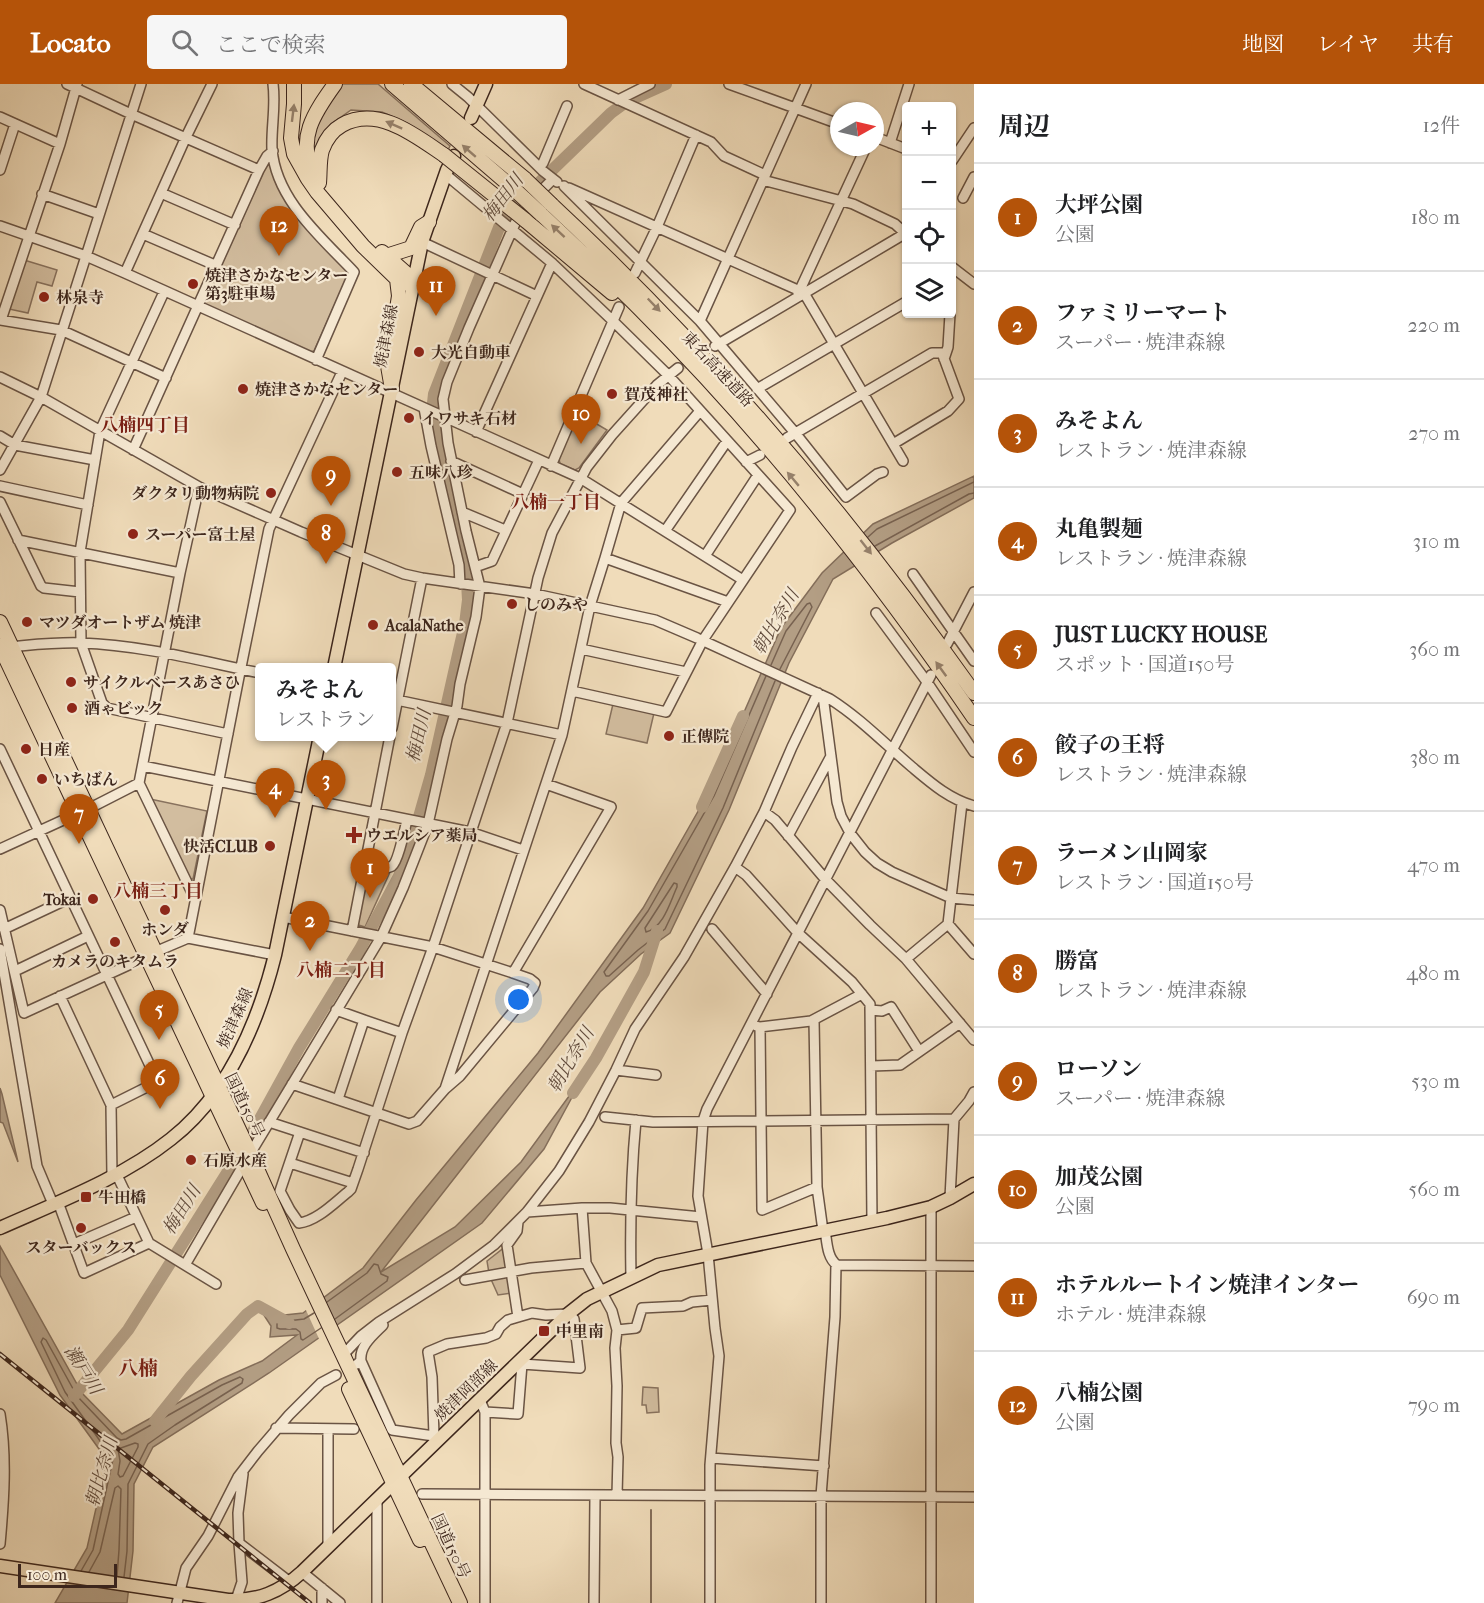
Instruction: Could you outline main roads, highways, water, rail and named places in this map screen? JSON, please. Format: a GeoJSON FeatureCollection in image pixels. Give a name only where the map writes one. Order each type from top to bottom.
{"type":"FeatureCollection","features":[{"type":"Feature","properties":{"kind":"highway"},"geometry":{"type":"LineString","coordinates":[[294,84],[291,138],[294,154],[314,181],[386,256],[408,275],[413,286]]}},
{"type":"Feature","properties":{"kind":"highway"},"geometry":{"type":"LineString","coordinates":[[314,181],[303,163],[303,130],[311,108],[328,84]]}},
{"type":"Feature","properties":{"kind":"highway"},"geometry":{"type":"LineString","coordinates":[[335,84],[315,112],[306,144],[317,192],[363,246],[397,279],[413,286]]}},
{"type":"Feature","properties":{"kind":"highway","name":"東名高速道路"},"geometry":{"type":"LineString","coordinates":[[392,84],[514,189],[624,294],[674,344],[835,519]]}},
{"type":"Feature","properties":{"kind":"highway","name":"東名高速道路"},"geometry":{"type":"LineString","coordinates":[[411,84],[552,204],[691,344],[766,427],[835,519],[974,693]]}},
{"type":"Feature","properties":{"kind":"highway"},"geometry":{"type":"LineString","coordinates":[[314,181],[328,137],[344,124],[361,118],[390,123],[449,156],[674,344]]}},
{"type":"Feature","properties":{"kind":"highway"},"geometry":{"type":"LineString","coordinates":[[386,256],[411,248],[421,227],[429,222]]}},
{"type":"Feature","properties":{"kind":"highway"},"geometry":{"type":"LineString","coordinates":[[392,392],[388,366],[399,296],[397,279]]}},
{"type":"Feature","properties":{"kind":"highway","name":"東名高速道路"},"geometry":{"type":"LineString","coordinates":[[887,585],[974,718]]}},
{"type":"Feature","properties":{"kind":"highway","name":"国道150号"},"geometry":{"type":"LineString","coordinates":[[0,622],[3,647],[338,1350],[450,1603]]}},
{"type":"Feature","properties":{"kind":"highway","name":"国道150号"},"geometry":{"type":"LineString","coordinates":[[397,1480],[459,1603]]}},
{"type":"Feature","properties":{"kind":"main road"},"geometry":{"type":"LineString","coordinates":[[471,118],[486,84]]}},
{"type":"Feature","properties":{"kind":"main road","name":"焼津森線"},"geometry":{"type":"LineString","coordinates":[[335,663],[422,242],[446,174],[449,156]]}},
{"type":"Feature","properties":{"kind":"main road","name":"焼津森線"},"geometry":{"type":"LineString","coordinates":[[0,1228],[114,1174],[170,1140],[199,1112],[226,1075],[252,1027],[268,984],[276,955],[319,741]]}},
{"type":"Feature","properties":{"kind":"main road","name":"焼津岡部線"},"geometry":{"type":"LineString","coordinates":[[3,1567],[177,1596],[236,1600],[266,1595],[290,1582],[302,1572],[397,1480],[436,1438],[483,1406],[520,1363],[568,1314],[587,1299],[658,1265],[932,1207],[974,1184]]}},
{"type":"Feature","properties":{"kind":"water"},"geometry":{"type":"Polygon","coordinates":[[[974,476],[974,498],[892,543],[833,579],[789,663],[729,810],[670,933],[641,954],[600,992],[381,1272],[455,1227],[521,1162],[583,1077],[544,1149],[482,1223],[269,1373],[153,1447],[134,1484],[133,1551],[127,1603],[55,1603],[87,1548],[107,1460],[60,1395],[0,1275],[0,1246],[82,1393],[122,1434],[219,1380],[262,1361],[297,1335],[270,1337],[271,1326],[258,1306],[275,1316],[303,1313],[363,1268],[416,1200],[538,1053],[643,908],[709,792],[781,628],[822,573],[873,524],[974,476]]]}},
{"type":"Feature","properties":{"kind":"water"},"geometry":{"type":"Polygon","coordinates":[[[0,1088],[18,1162],[3,1123],[0,1122],[0,1088]]]}},
{"type":"Feature","properties":{"kind":"waterway","name":"梅田川"},"geometry":{"type":"LineString","coordinates":[[74,1396],[128,1330],[251,1135],[299,1048],[360,949],[399,876],[431,775],[465,624],[468,600],[466,566],[437,436],[434,394],[500,225],[511,210],[611,113],[626,102],[666,84]]}},
{"type":"Feature","properties":{"kind":"waterway","name":"朝比奈川"},"geometry":{"type":"LineString","coordinates":[[702,807],[743,716]]}},
{"type":"Feature","properties":{"kind":"waterway","name":"朝比奈川"},"geometry":{"type":"LineString","coordinates":[[573,1093],[596,1058],[644,972],[657,931]]}},
{"type":"Feature","properties":{"kind":"waterway","name":"朝比奈川"},"geometry":{"type":"LineString","coordinates":[[155,1421],[191,1376],[247,1314],[258,1306],[289,1323]]}},
{"type":"Feature","properties":{"kind":"waterway"},"geometry":{"type":"LineString","coordinates":[[651,1510],[651,1603]]}},
{"type":"Feature","properties":{"kind":"tunnel"},"geometry":{"type":"LineString","coordinates":[[678,368],[715,346]]}},
{"type":"Feature","properties":{"kind":"railway"},"geometry":{"type":"LineString","coordinates":[[0,1354],[310,1603]]}},
{"type":"Feature","properties":{"kind":"place","name":"八楠公園"},"geometry":{"type":"Point","coordinates":[279,256]}},
{"type":"Feature","properties":{"kind":"place","name":"焼津さかなセンター 第3駐車場"},"geometry":{"type":"Point","coordinates":[193,284]}},
{"type":"Feature","properties":{"kind":"place","name":"林泉寺"},"geometry":{"type":"Point","coordinates":[44,297]}},
{"type":"Feature","properties":{"kind":"place","name":"ホテルルートイン焼津インター"},"geometry":{"type":"Point","coordinates":[436,316]}},
{"type":"Feature","properties":{"kind":"place","name":"大光自動車"},"geometry":{"type":"Point","coordinates":[419,352]}},
{"type":"Feature","properties":{"kind":"place","name":"焼津さかなセンター"},"geometry":{"type":"Point","coordinates":[243,389]}},
{"type":"Feature","properties":{"kind":"place","name":"賀茂神社"},"geometry":{"type":"Point","coordinates":[612,394]}},
{"type":"Feature","properties":{"kind":"place","name":"イワサキ石材"},"geometry":{"type":"Point","coordinates":[409,418]}},
{"type":"Feature","properties":{"kind":"place","name":"加茂公園"},"geometry":{"type":"Point","coordinates":[581,444]}},
{"type":"Feature","properties":{"kind":"place","name":"五味八珍"},"geometry":{"type":"Point","coordinates":[397,472]}},
{"type":"Feature","properties":{"kind":"place","name":"ダクタリ動物病院"},"geometry":{"type":"Point","coordinates":[271,493]}},
{"type":"Feature","properties":{"kind":"place","name":"ローソン"},"geometry":{"type":"Point","coordinates":[331,506]}},
{"type":"Feature","properties":{"kind":"place","name":"スーパー富士屋"},"geometry":{"type":"Point","coordinates":[133,534]}},
{"type":"Feature","properties":{"kind":"place","name":"勝富"},"geometry":{"type":"Point","coordinates":[326,564]}},
{"type":"Feature","properties":{"kind":"place","name":"しのみや"},"geometry":{"type":"Point","coordinates":[512,604]}},
{"type":"Feature","properties":{"kind":"place","name":"マツダオートザム 焼津"},"geometry":{"type":"Point","coordinates":[27,622]}},
{"type":"Feature","properties":{"kind":"place","name":"AcalaNathe"},"geometry":{"type":"Point","coordinates":[373,625]}},
{"type":"Feature","properties":{"kind":"place","name":"サイクルベースあさひ"},"geometry":{"type":"Point","coordinates":[71,682]}},
{"type":"Feature","properties":{"kind":"place","name":"酒ゃビック"},"geometry":{"type":"Point","coordinates":[72,708]}},
{"type":"Feature","properties":{"kind":"place","name":"正傳院"},"geometry":{"type":"Point","coordinates":[669,736]}},
{"type":"Feature","properties":{"kind":"place","name":"日産"},"geometry":{"type":"Point","coordinates":[26,749]}},
{"type":"Feature","properties":{"kind":"place","name":"いちばん"},"geometry":{"type":"Point","coordinates":[42,779]}},
{"type":"Feature","properties":{"kind":"place","name":"みそよん"},"geometry":{"type":"Point","coordinates":[326,810]}},
{"type":"Feature","properties":{"kind":"place","name":"丸亀製麺"},"geometry":{"type":"Point","coordinates":[275,818]}},
{"type":"Feature","properties":{"kind":"place","name":"ウエルシア薬局"},"geometry":{"type":"Point","coordinates":[354,835]}},
{"type":"Feature","properties":{"kind":"place","name":"ラーメン山岡家"},"geometry":{"type":"Point","coordinates":[79,844]}},
{"type":"Feature","properties":{"kind":"place","name":"快活CLUB"},"geometry":{"type":"Point","coordinates":[270,846]}},
{"type":"Feature","properties":{"kind":"place","name":"大坪公園"},"geometry":{"type":"Point","coordinates":[370,898]}},
{"type":"Feature","properties":{"kind":"place","name":"Tokai"},"geometry":{"type":"Point","coordinates":[93,899]}},
{"type":"Feature","properties":{"kind":"place","name":"ホンダ"},"geometry":{"type":"Point","coordinates":[165,910]}},
{"type":"Feature","properties":{"kind":"place","name":"カメラのキタムラ"},"geometry":{"type":"Point","coordinates":[115,942]}},
{"type":"Feature","properties":{"kind":"place","name":"ファミリーマート"},"geometry":{"type":"Point","coordinates":[310,951]}},
{"type":"Feature","properties":{"kind":"place","name":"JUST LUCKY HOUSE"},"geometry":{"type":"Point","coordinates":[159,1040]}},
{"type":"Feature","properties":{"kind":"place","name":"餃子の王将"},"geometry":{"type":"Point","coordinates":[160,1109]}},
{"type":"Feature","properties":{"kind":"place","name":"石原水産"},"geometry":{"type":"Point","coordinates":[191,1160]}},
{"type":"Feature","properties":{"kind":"place","name":"牛田橋"},"geometry":{"type":"Point","coordinates":[86,1197]}},
{"type":"Feature","properties":{"kind":"place","name":"スターバックス"},"geometry":{"type":"Point","coordinates":[81,1228]}},
{"type":"Feature","properties":{"kind":"place","name":"中里南"},"geometry":{"type":"Point","coordinates":[544,1331]}},
{"type":"Feature","properties":{"kind":"district","name":"八楠四丁目"},"geometry":{"type":"Point","coordinates":[145,425]}},
{"type":"Feature","properties":{"kind":"district","name":"八楠一丁目"},"geometry":{"type":"Point","coordinates":[556,502]}},
{"type":"Feature","properties":{"kind":"district","name":"八楠三丁目"},"geometry":{"type":"Point","coordinates":[158,891]}},
{"type":"Feature","properties":{"kind":"district","name":"八楠二丁目"},"geometry":{"type":"Point","coordinates":[341,970]}},
{"type":"Feature","properties":{"kind":"district","name":"八楠"},"geometry":{"type":"Point","coordinates":[138,1368]}},
{"type":"Feature","properties":{"kind":"water label","name":"瀬戸川"},"geometry":{"type":"Point","coordinates":[83,1370]}}]}
